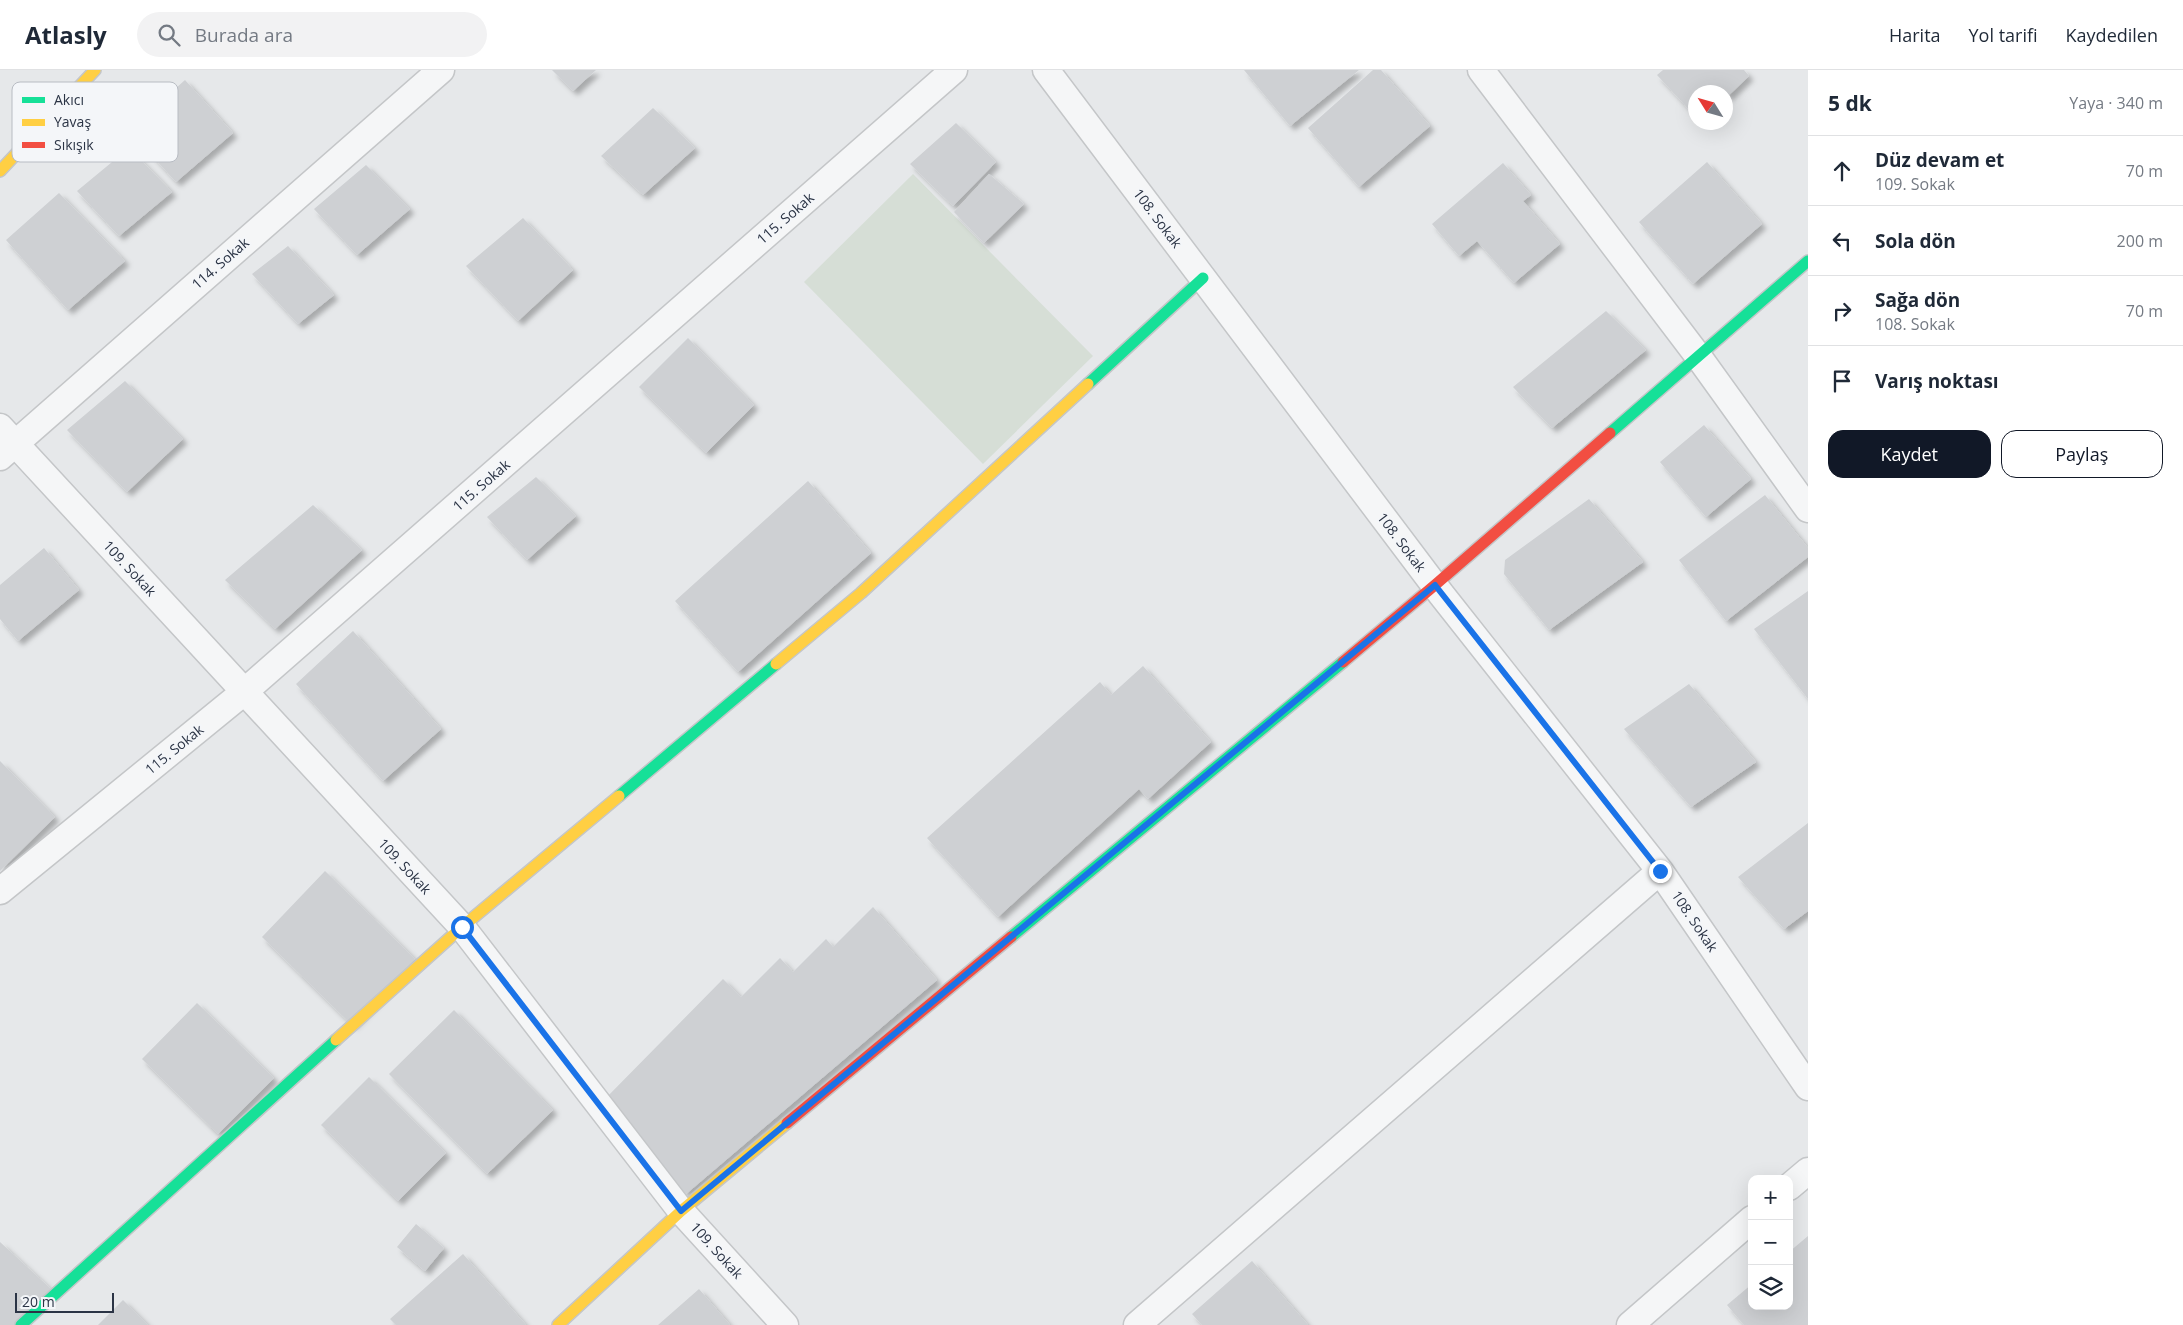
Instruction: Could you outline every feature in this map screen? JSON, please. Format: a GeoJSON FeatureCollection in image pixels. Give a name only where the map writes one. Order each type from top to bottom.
{"type":"FeatureCollection","features":[{"type":"Feature","properties":{"kind":"street"},"geometry":{"type":"LineString","coordinates":[[84,82],[95,70]]}},
{"type":"Feature","properties":{"kind":"street","name":"114. Sokak"},"geometry":{"type":"LineString","coordinates":[[5,443],[441,70]]}},
{"type":"Feature","properties":{"kind":"street","name":"115. Sokak"},"geometry":{"type":"LineString","coordinates":[[0,891],[244,692],[954,70]]}},
{"type":"Feature","properties":{"kind":"street","name":"108. Sokak"},"geometry":{"type":"LineString","coordinates":[[1046,70],[1435,585],[1660,871],[1808,1087]]}},
{"type":"Feature","properties":{"kind":"street"},"geometry":{"type":"LineString","coordinates":[[1489,73],[1698,356],[1808,509]]}},
{"type":"Feature","properties":{"kind":"street"},"geometry":{"type":"LineString","coordinates":[[0,171],[12,158]]}},
{"type":"Feature","properties":{"kind":"street"},"geometry":{"type":"LineString","coordinates":[[558,1325],[681,1211],[1435,585],[1808,260]]}},
{"type":"Feature","properties":{"kind":"street"},"geometry":{"type":"LineString","coordinates":[[21,1325],[462,927],[861,594],[1203,278]]}},
{"type":"Feature","properties":{"kind":"street","name":"109. Sokak"},"geometry":{"type":"LineString","coordinates":[[5,443],[244,692],[462,927],[681,1211],[785,1325]]}},
{"type":"Feature","properties":{"kind":"street"},"geometry":{"type":"LineString","coordinates":[[1137,1325],[1660,871]]}},
{"type":"Feature","properties":{"kind":"street"},"geometry":{"type":"LineString","coordinates":[[1793,1184],[1808,1171]]}},
{"type":"Feature","properties":{"kind":"street"},"geometry":{"type":"LineString","coordinates":[[1630,1325],[1751,1220]]}},
{"type":"Feature","properties":{"kind":"shaded area"},"geometry":{"type":"Polygon","coordinates":[[[913,174],[1093,356],[983,464],[804,282],[913,174]]]}},
{"type":"Feature","properties":{"kind":"building"},"geometry":{"type":"Polygon","coordinates":[[[552,70],[596,70],[573,91],[552,70]]]}},
{"type":"Feature","properties":{"kind":"building"},"geometry":{"type":"Polygon","coordinates":[[[1244,70],[1359,70],[1290,126],[1244,70]]]}},
{"type":"Feature","properties":{"kind":"building"},"geometry":{"type":"Polygon","coordinates":[[[1373,70],[1381,70],[1430,126],[1359,187],[1308,128],[1373,70]]]}},
{"type":"Feature","properties":{"kind":"building"},"geometry":{"type":"Polygon","coordinates":[[[1663,70],[1744,70],[1749,76],[1733,91],[1733,85],[1688,85],[1688,108],[1657,75],[1663,70]]]}},
{"type":"Feature","properties":{"kind":"building"},"geometry":{"type":"Polygon","coordinates":[[[185,80],[233,133],[176,182],[158,162],[178,162],[178,86],[185,80]]]}},
{"type":"Feature","properties":{"kind":"building"},"geometry":{"type":"Polygon","coordinates":[[[653,108],[695,148],[643,195],[601,156],[653,108]]]}},
{"type":"Feature","properties":{"kind":"building"},"geometry":{"type":"Polygon","coordinates":[[[956,123],[996,162],[953,206],[910,164],[956,123]]]}},
{"type":"Feature","properties":{"kind":"building"},"geometry":{"type":"Polygon","coordinates":[[[112,162],[143,162],[172,192],[119,236],[77,191],[112,162]]]}},
{"type":"Feature","properties":{"kind":"building"},"geometry":{"type":"Polygon","coordinates":[[[1707,162],[1762,224],[1693,284],[1639,222],[1707,162]]]}},
{"type":"Feature","properties":{"kind":"building"},"geometry":{"type":"Polygon","coordinates":[[[1503,163],[1531,195],[1523,201],[1560,244],[1514,283],[1477,241],[1459,256],[1432,224],[1503,163]]]}},
{"type":"Feature","properties":{"kind":"building"},"geometry":{"type":"Polygon","coordinates":[[[366,165],[410,209],[357,255],[314,209],[366,165]]]}},
{"type":"Feature","properties":{"kind":"building"},"geometry":{"type":"Polygon","coordinates":[[[989,174],[1024,204],[984,243],[954,212],[989,174]]]}},
{"type":"Feature","properties":{"kind":"building"},"geometry":{"type":"Polygon","coordinates":[[[59,193],[125,261],[68,310],[6,240],[59,193]]]}},
{"type":"Feature","properties":{"kind":"building"},"geometry":{"type":"Polygon","coordinates":[[[523,218],[573,270],[518,321],[466,266],[523,218]]]}},
{"type":"Feature","properties":{"kind":"building"},"geometry":{"type":"Polygon","coordinates":[[[288,246],[334,295],[298,324],[252,274],[288,246]]]}},
{"type":"Feature","properties":{"kind":"building"},"geometry":{"type":"Polygon","coordinates":[[[1606,311],[1646,350],[1552,428],[1513,387],[1606,311]]]}},
{"type":"Feature","properties":{"kind":"building"},"geometry":{"type":"Polygon","coordinates":[[[688,338],[754,405],[706,453],[639,387],[688,338]]]}},
{"type":"Feature","properties":{"kind":"building"},"geometry":{"type":"Polygon","coordinates":[[[125,381],[183,439],[127,492],[67,430],[125,381]]]}},
{"type":"Feature","properties":{"kind":"building"},"geometry":{"type":"Polygon","coordinates":[[[1704,425],[1751,479],[1706,517],[1660,462],[1704,425]]]}},
{"type":"Feature","properties":{"kind":"building"},"geometry":{"type":"Polygon","coordinates":[[[536,477],[576,516],[527,560],[487,517],[536,477]]]}},
{"type":"Feature","properties":{"kind":"building"},"geometry":{"type":"Polygon","coordinates":[[[808,481],[871,553],[738,672],[675,601],[808,481]]]}},
{"type":"Feature","properties":{"kind":"building"},"geometry":{"type":"Polygon","coordinates":[[[1765,495],[1808,548],[1808,557],[1726,621],[1679,560],[1765,495]]]}},
{"type":"Feature","properties":{"kind":"building"},"geometry":{"type":"Polygon","coordinates":[[[1589,499],[1643,562],[1549,630],[1504,574],[1505,560],[1589,499]]]}},
{"type":"Feature","properties":{"kind":"building"},"geometry":{"type":"Polygon","coordinates":[[[313,505],[362,550],[275,629],[225,580],[313,505]]]}},
{"type":"Feature","properties":{"kind":"building"},"geometry":{"type":"Polygon","coordinates":[[[44,548],[79,590],[18,641],[0,619],[0,585],[44,548]]]}},
{"type":"Feature","properties":{"kind":"building"},"geometry":{"type":"Polygon","coordinates":[[[1808,591],[1808,699],[1754,629],[1808,591]]]}},
{"type":"Feature","properties":{"kind":"building"},"geometry":{"type":"Polygon","coordinates":[[[353,631],[441,729],[383,781],[296,684],[353,631]]]}},
{"type":"Feature","properties":{"kind":"building"},"geometry":{"type":"Polygon","coordinates":[[[1143,666],[1211,742],[1148,799],[1139,789],[998,917],[927,838],[1100,682],[1111,695],[1143,666]]]}},
{"type":"Feature","properties":{"kind":"building"},"geometry":{"type":"Polygon","coordinates":[[[1689,684],[1756,762],[1691,807],[1624,729],[1689,684]]]}},
{"type":"Feature","properties":{"kind":"building"},"geometry":{"type":"Polygon","coordinates":[[[0,761],[55,817],[0,871],[0,761]]]}},
{"type":"Feature","properties":{"kind":"building"},"geometry":{"type":"Polygon","coordinates":[[[1808,823],[1808,911],[1784,929],[1738,877],[1808,823]]]}},
{"type":"Feature","properties":{"kind":"building"},"geometry":{"type":"Polygon","coordinates":[[[325,871],[415,959],[352,1025],[262,937],[325,871]]]}},
{"type":"Feature","properties":{"kind":"building"},"geometry":{"type":"Polygon","coordinates":[[[873,907],[937,980],[686,1194],[603,1101],[723,979],[741,997],[780,958],[793,972],[826,939],[833,947],[873,907]]]}},
{"type":"Feature","properties":{"kind":"building"},"geometry":{"type":"Polygon","coordinates":[[[197,1003],[274,1078],[218,1134],[142,1059],[197,1003]]]}},
{"type":"Feature","properties":{"kind":"building"},"geometry":{"type":"Polygon","coordinates":[[[454,1010],[553,1110],[487,1174],[389,1074],[454,1010]]]}},
{"type":"Feature","properties":{"kind":"building"},"geometry":{"type":"Polygon","coordinates":[[[369,1077],[446,1153],[398,1201],[321,1125],[369,1077]]]}},
{"type":"Feature","properties":{"kind":"building"},"geometry":{"type":"Polygon","coordinates":[[[416,1224],[444,1248],[425,1271],[397,1247],[416,1224]]]}},
{"type":"Feature","properties":{"kind":"building"},"geometry":{"type":"Polygon","coordinates":[[[1808,1236],[1808,1325],[1744,1325],[1727,1305],[1748,1287],[1748,1310],[1793,1310],[1793,1249],[1808,1236]]]}},
{"type":"Feature","properties":{"kind":"building"},"geometry":{"type":"Polygon","coordinates":[[[0,1242],[51,1289],[17,1325],[0,1325],[0,1242]]]}},
{"type":"Feature","properties":{"kind":"building"},"geometry":{"type":"Polygon","coordinates":[[[463,1254],[526,1325],[396,1325],[390,1319],[463,1254]]]}},
{"type":"Feature","properties":{"kind":"building"},"geometry":{"type":"Polygon","coordinates":[[[1252,1261],[1308,1325],[1202,1325],[1192,1314],[1252,1261]]]}},
{"type":"Feature","properties":{"kind":"building"},"geometry":{"type":"Polygon","coordinates":[[[699,1289],[730,1325],[658,1325],[699,1289]]]}},
{"type":"Feature","properties":{"kind":"building"},"geometry":{"type":"Polygon","coordinates":[[[123,1300],[148,1325],[98,1325],[123,1300]]]}},
{"type":"Feature","properties":{"kind":"traffic: fast"},"geometry":{"type":"LineString","coordinates":[[1610,433],[1808,261]]}},
{"type":"Feature","properties":{"kind":"traffic: fast"},"geometry":{"type":"LineString","coordinates":[[1088,384],[1203,278]]}},
{"type":"Feature","properties":{"kind":"traffic: fast"},"geometry":{"type":"LineString","coordinates":[[1011,937],[1343,662]]}},
{"type":"Feature","properties":{"kind":"traffic: fast"},"geometry":{"type":"LineString","coordinates":[[619,796],[776,664]]}},
{"type":"Feature","properties":{"kind":"traffic: fast"},"geometry":{"type":"LineString","coordinates":[[21,1325],[336,1040]]}},
{"type":"Feature","properties":{"kind":"traffic: slow"},"geometry":{"type":"LineString","coordinates":[[84,82],[95,70]]}},
{"type":"Feature","properties":{"kind":"traffic: slow"},"geometry":{"type":"LineString","coordinates":[[0,171],[12,158]]}},
{"type":"Feature","properties":{"kind":"traffic: slow"},"geometry":{"type":"LineString","coordinates":[[776,664],[861,593],[1088,384]]}},
{"type":"Feature","properties":{"kind":"traffic: slow"},"geometry":{"type":"LineString","coordinates":[[336,1040],[462,927],[619,796]]}},
{"type":"Feature","properties":{"kind":"traffic: slow"},"geometry":{"type":"LineString","coordinates":[[558,1325],[681,1211],[787,1123]]}},
{"type":"Feature","properties":{"kind":"traffic: jam"},"geometry":{"type":"LineString","coordinates":[[1343,662],[1610,433]]}},
{"type":"Feature","properties":{"kind":"traffic: jam"},"geometry":{"type":"LineString","coordinates":[[787,1123],[1011,937]]}},
{"type":"Feature","properties":{"kind":"route"},"geometry":{"type":"LineString","coordinates":[[462,927],[681,1211],[1435,585],[1660,871]]}}]}
